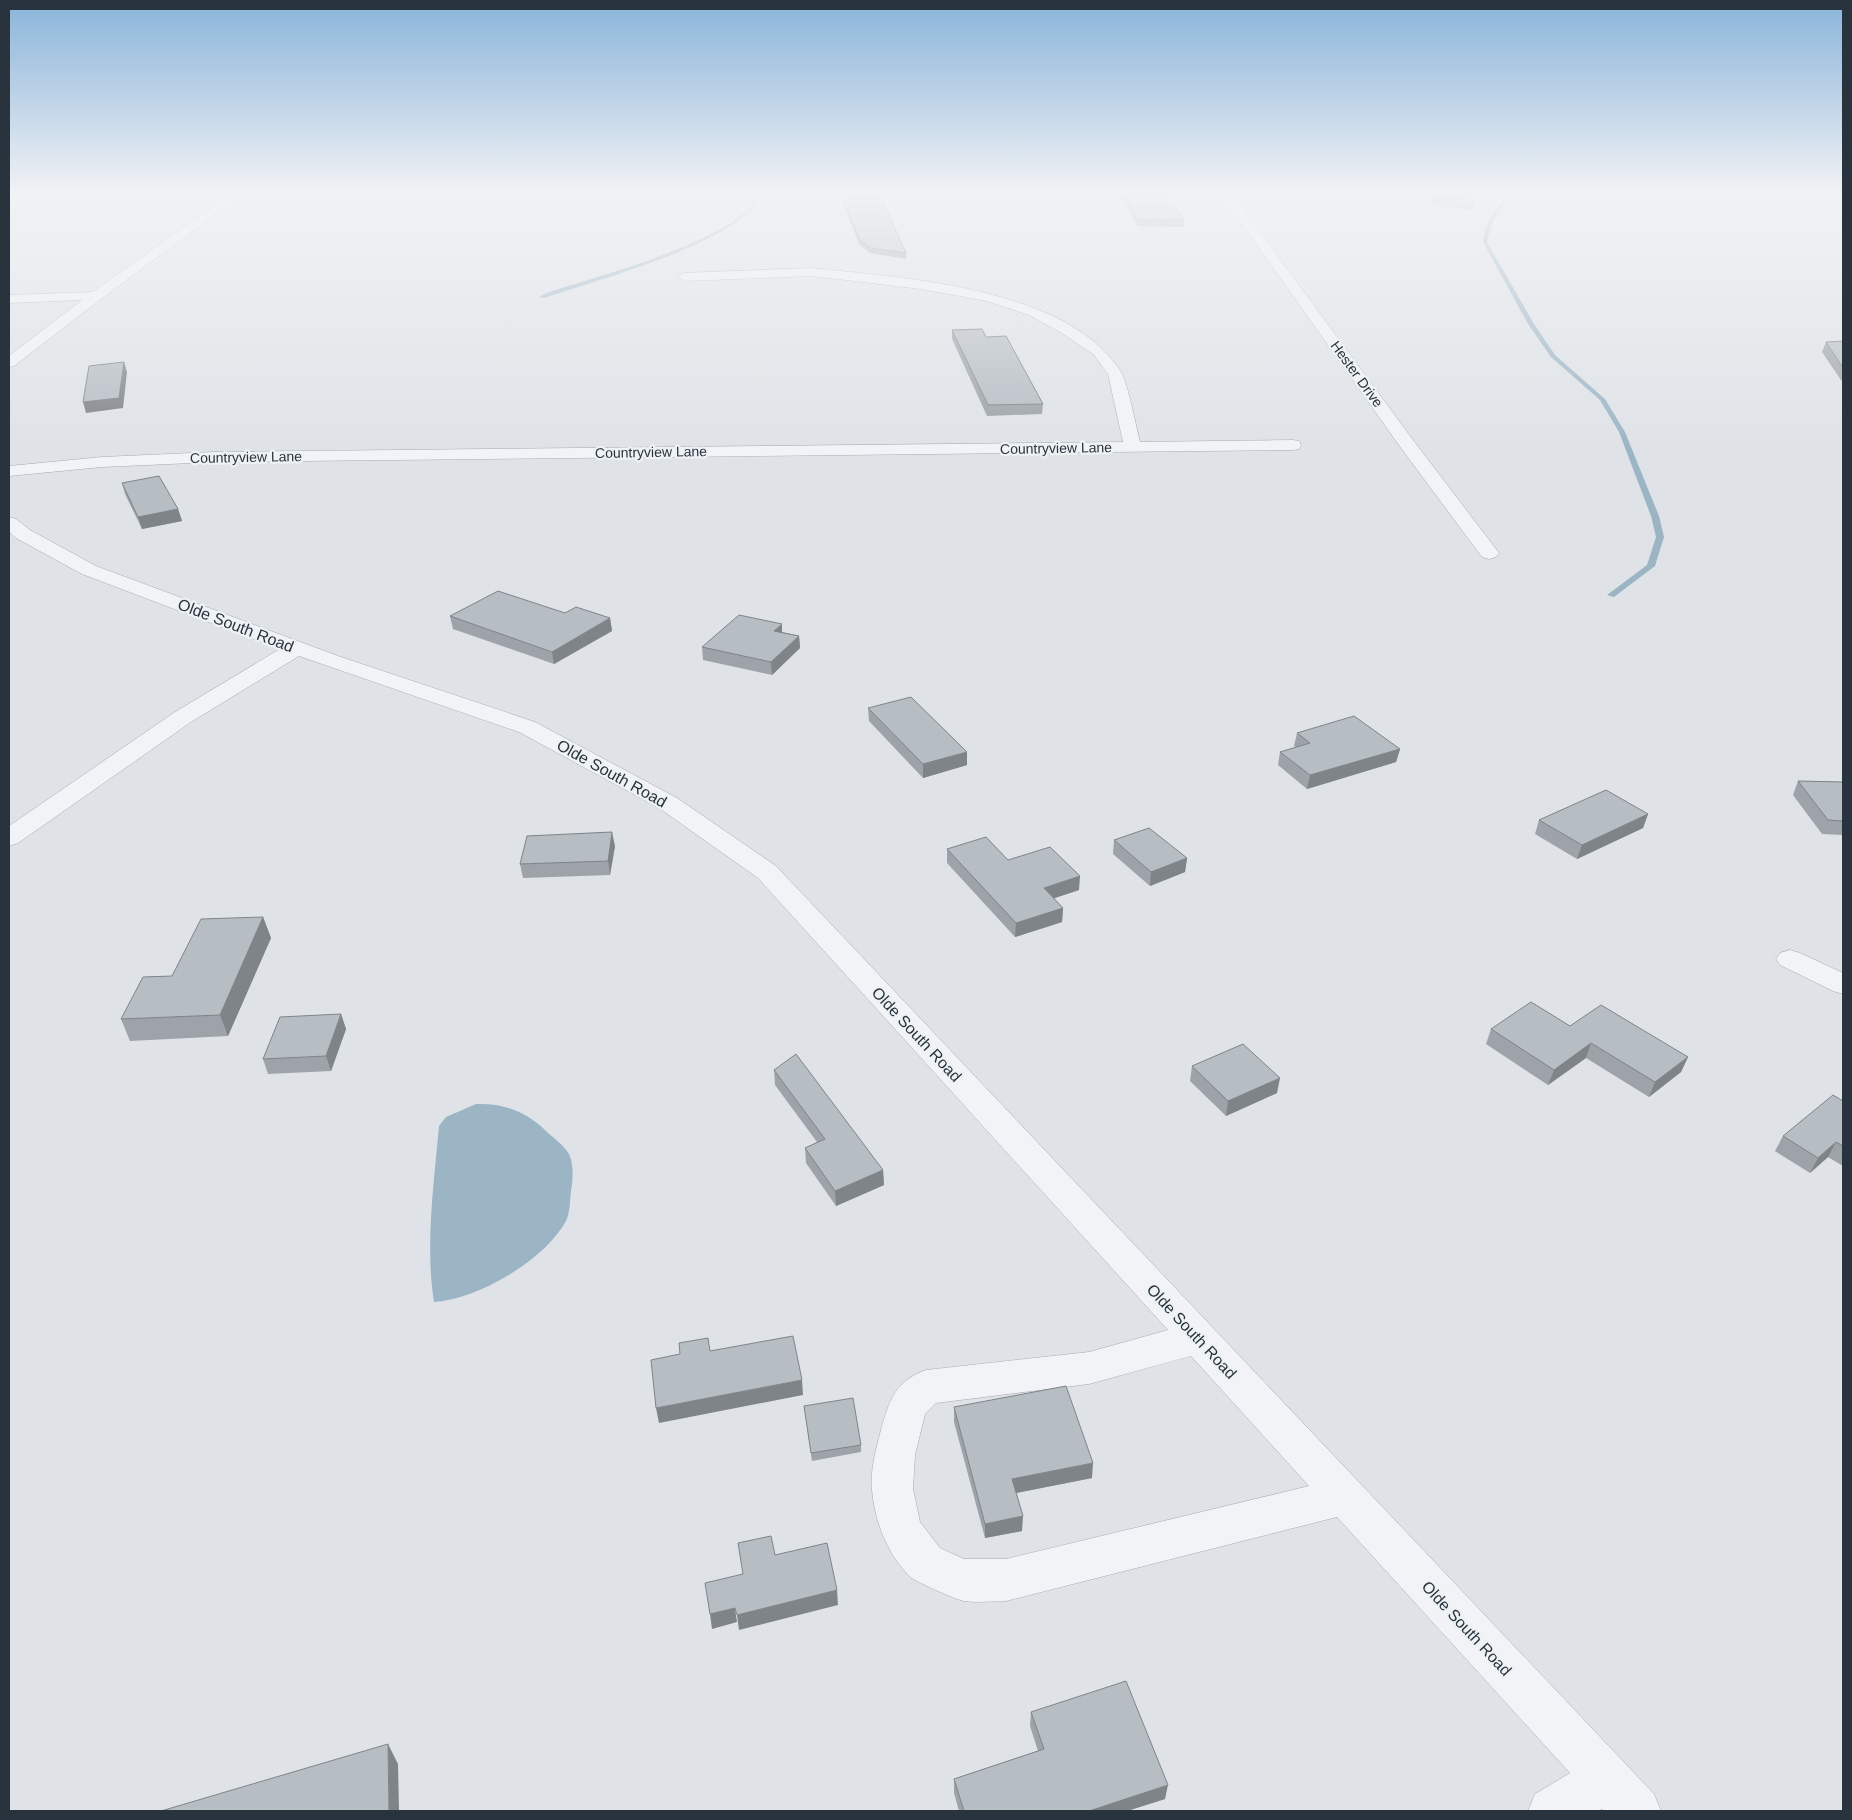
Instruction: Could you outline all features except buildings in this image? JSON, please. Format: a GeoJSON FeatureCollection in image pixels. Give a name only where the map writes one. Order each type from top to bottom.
{"type":"FeatureCollection","features":[{"type":"Feature","properties":{"kind":"street"},"geometry":{"type":"LineString","coordinates":[[9,362],[121,278]]}},
{"type":"Feature","properties":{"kind":"street"},"geometry":{"type":"LineString","coordinates":[[862,278],[921,285],[989,298],[1034,312],[1067,330],[1100,352],[1115,374],[1133,447]]}},
{"type":"Feature","properties":{"kind":"street","name":"Hester Drive"},"geometry":{"type":"LineString","coordinates":[[1286,278],[1406,444],[1488,553]]}},
{"type":"Feature","properties":{"kind":"street"},"geometry":{"type":"LineString","coordinates":[[9,299],[96,296]]}},
{"type":"Feature","properties":{"kind":"street","name":"Countryview Lane"},"geometry":{"type":"LineString","coordinates":[[9,471],[102,462],[214,457],[1294,445]]}},
{"type":"Feature","properties":{"kind":"street","name":"Olde South Road"},"geometry":{"type":"LineString","coordinates":[[9,524],[23,534],[89,570],[330,662],[527,727],[668,803],[767,872],[1622,1795]]}},
{"type":"Feature","properties":{"kind":"street"},"geometry":{"type":"LineString","coordinates":[[9,838],[183,717],[297,648]]}},
{"type":"Feature","properties":{"kind":"street"},"geometry":{"type":"LineString","coordinates":[[1790,959],[1843,984]]}},
{"type":"Feature","properties":{"kind":"street"},"geometry":{"type":"LineString","coordinates":[[1199,1338],[1088,1368],[926,1387],[906,1406],[895,1455],[892,1490],[901,1530],[925,1563],[963,1580],[1006,1580],[1345,1496]]}},
{"type":"Feature","properties":{"kind":"street"},"geometry":{"type":"LineString","coordinates":[[1552,1811],[1622,1795]]}},
{"type":"Feature","properties":{"kind":"water"},"geometry":{"type":"Polygon","coordinates":[[[476,1104],[495,1105],[521,1113],[537,1123],[564,1147],[571,1158],[572,1167],[568,1214],[566,1221],[556,1236],[543,1250],[509,1275],[470,1294],[434,1302],[431,1281],[430,1236],[439,1126],[446,1117],[476,1104]]]}},
{"type":"Feature","properties":{"kind":"waterway"},"geometry":{"type":"LineString","coordinates":[[542,297],[600,278]]}},
{"type":"Feature","properties":{"kind":"waterway"},"geometry":{"type":"LineString","coordinates":[[1505,278],[1531,324],[1553,356],[1602,399],[1622,432],[1655,516],[1660,537],[1651,566],[1611,595]]}}]}
